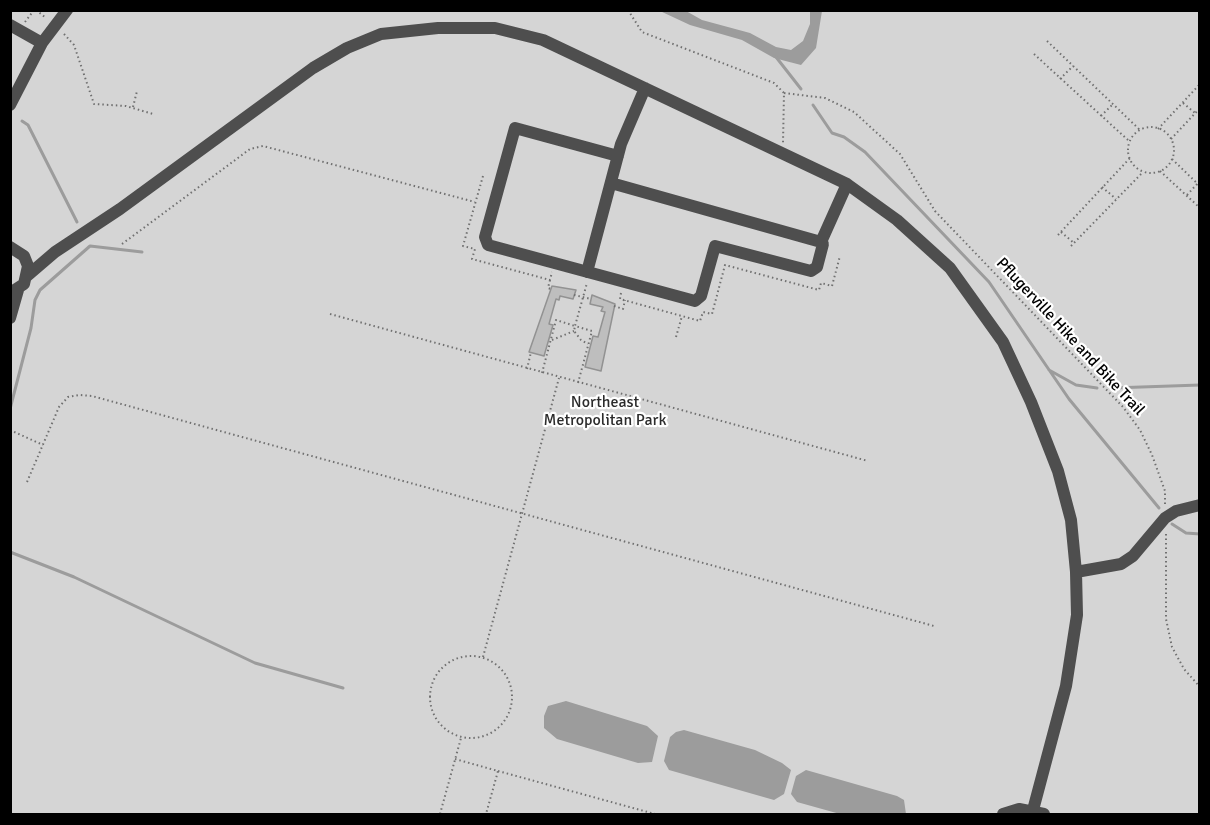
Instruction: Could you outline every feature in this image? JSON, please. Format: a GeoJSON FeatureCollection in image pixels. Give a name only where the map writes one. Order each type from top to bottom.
{"type":"FeatureCollection","features":[{"type":"Feature","properties":{"kind":"street"},"geometry":{"type":"LineString","coordinates":[[10,105],[42,42],[67,10]]}},
{"type":"Feature","properties":{"kind":"street"},"geometry":{"type":"LineString","coordinates":[[10,25],[42,42]]}},
{"type":"Feature","properties":{"kind":"street"},"geometry":{"type":"LineString","coordinates":[[10,318],[14,292],[27,276],[55,252],[120,209],[313,68],[347,48],[381,34],[438,28],[495,28],[543,40],[847,184],[897,220],[950,268],[1003,342],[1031,402],[1058,471],[1071,520],[1077,615],[1066,686],[1038,812],[1019,809],[1003,814]]}},
{"type":"Feature","properties":{"kind":"street"},"geometry":{"type":"LineString","coordinates":[[587,276],[618,156],[645,88]]}},
{"type":"Feature","properties":{"kind":"street"},"geometry":{"type":"LineString","coordinates":[[618,156],[515,128],[484,237],[489,245],[587,276],[695,301],[702,296],[715,246],[812,271],[817,267],[823,244],[821,242],[847,184]]}},
{"type":"Feature","properties":{"kind":"street"},"geometry":{"type":"LineString","coordinates":[[611,183],[821,242]]}},
{"type":"Feature","properties":{"kind":"street"},"geometry":{"type":"LineString","coordinates":[[15,249],[55,252]]}},
{"type":"Feature","properties":{"kind":"street"},"geometry":{"type":"LineString","coordinates":[[15,249],[28,266],[27,276]]}},
{"type":"Feature","properties":{"kind":"street"},"geometry":{"type":"LineString","coordinates":[[1076,572],[1109,568],[1121,564],[1133,556],[1166,518],[1176,511],[1200,505]]}},
{"type":"Feature","properties":{"kind":"path"},"geometry":{"type":"LineString","coordinates":[[36,10],[50,22]]}},
{"type":"Feature","properties":{"kind":"path","name":"Pflugerville Hike and Bike Trail"},"geometry":{"type":"LineString","coordinates":[[628,10],[642,32],[774,83],[784,93],[825,99],[854,112],[900,154],[935,211],[1123,407],[1140,430],[1164,491],[1166,619],[1172,647],[1184,669],[1200,687]]}},
{"type":"Feature","properties":{"kind":"path"},"geometry":{"type":"LineString","coordinates":[[60,31],[74,45],[94,104],[133,107],[153,114]]}},
{"type":"Feature","properties":{"kind":"path"},"geometry":{"type":"LineString","coordinates":[[1047,41],[1140,130]]}},
{"type":"Feature","properties":{"kind":"path"},"geometry":{"type":"LineString","coordinates":[[1034,54],[1129,142],[1133,165],[1143,171],[1159,171],[1172,159]]}},
{"type":"Feature","properties":{"kind":"path"},"geometry":{"type":"LineString","coordinates":[[1060,79],[1073,66]]}},
{"type":"Feature","properties":{"kind":"path"},"geometry":{"type":"LineString","coordinates":[[1158,129],[1200,84]]}},
{"type":"Feature","properties":{"kind":"path"},"geometry":{"type":"LineString","coordinates":[[133,107],[137,91]]}},
{"type":"Feature","properties":{"kind":"path"},"geometry":{"type":"LineString","coordinates":[[781,152],[784,93]]}},
{"type":"Feature","properties":{"kind":"path"},"geometry":{"type":"LineString","coordinates":[[1182,103],[1195,113]]}},
{"type":"Feature","properties":{"kind":"path"},"geometry":{"type":"LineString","coordinates":[[1101,116],[1113,104]]}},
{"type":"Feature","properties":{"kind":"path"},"geometry":{"type":"LineString","coordinates":[[1186,196],[1198,185],[1172,159],[1171,139],[1200,108]]}},
{"type":"Feature","properties":{"kind":"path"},"geometry":{"type":"LineString","coordinates":[[1129,142],[1140,130],[1158,129],[1171,139]]}},
{"type":"Feature","properties":{"kind":"path"},"geometry":{"type":"LineString","coordinates":[[122,244],[250,149],[263,146],[475,202]]}},
{"type":"Feature","properties":{"kind":"path"},"geometry":{"type":"LineString","coordinates":[[1074,243],[1060,234],[1130,158]]}},
{"type":"Feature","properties":{"kind":"path"},"geometry":{"type":"LineString","coordinates":[[1071,246],[1143,171]]}},
{"type":"Feature","properties":{"kind":"path"},"geometry":{"type":"LineString","coordinates":[[1159,171],[1200,208]]}},
{"type":"Feature","properties":{"kind":"path"},"geometry":{"type":"LineString","coordinates":[[1102,187],[1116,200]]}},
{"type":"Feature","properties":{"kind":"path"},"geometry":{"type":"LineString","coordinates":[[622,289],[620,299],[700,321],[703,312],[712,314],[725,265],[819,290],[821,283],[832,286],[840,256]]}},
{"type":"Feature","properties":{"kind":"path"},"geometry":{"type":"LineString","coordinates":[[587,276],[584,297],[574,331],[581,340],[588,344]]}},
{"type":"Feature","properties":{"kind":"path"},"geometry":{"type":"LineString","coordinates":[[550,280],[548,288],[551,289]]}},
{"type":"Feature","properties":{"kind":"path"},"geometry":{"type":"LineString","coordinates":[[574,295],[591,300]]}},
{"type":"Feature","properties":{"kind":"path"},"geometry":{"type":"LineString","coordinates":[[614,306],[623,309],[625,300]]}},
{"type":"Feature","properties":{"kind":"path"},"geometry":{"type":"LineString","coordinates":[[330,314],[868,461]]}},
{"type":"Feature","properties":{"kind":"path"},"geometry":{"type":"LineString","coordinates":[[676,337],[682,316]]}},
{"type":"Feature","properties":{"kind":"path"},"geometry":{"type":"LineString","coordinates":[[542,373],[556,320],[592,330],[578,383]]}},
{"type":"Feature","properties":{"kind":"path"},"geometry":{"type":"LineString","coordinates":[[551,340],[574,331]]}},
{"type":"Feature","properties":{"kind":"path"},"geometry":{"type":"LineString","coordinates":[[527,369],[531,352]]}},
{"type":"Feature","properties":{"kind":"path"},"geometry":{"type":"LineString","coordinates":[[483,657],[520,513],[559,378]]}},
{"type":"Feature","properties":{"kind":"path"},"geometry":{"type":"LineString","coordinates":[[27,482],[59,407],[68,397],[92,396],[934,626]]}},
{"type":"Feature","properties":{"kind":"path"},"geometry":{"type":"LineString","coordinates":[[10,430],[43,445]]}},
{"type":"Feature","properties":{"kind":"path"},"geometry":{"type":"LineString","coordinates":[[471,656],[483,657],[496,663],[506,674],[512,687],[513,702],[509,715],[494,731],[475,739],[460,738],[449,733],[437,720],[430,704],[430,692],[439,670],[448,662],[471,656]]}},
{"type":"Feature","properties":{"kind":"path"},"geometry":{"type":"LineString","coordinates":[[440,814],[460,738]]}},
{"type":"Feature","properties":{"kind":"path"},"geometry":{"type":"LineString","coordinates":[[455,759],[655,814]]}},
{"type":"Feature","properties":{"kind":"path"},"geometry":{"type":"LineString","coordinates":[[486,814],[498,771]]}},
{"type":"Feature","properties":{"kind":"green space","name":"Northeast Metropolitan Park"},"geometry":{"type":"Polygon","coordinates":[[[11,11],[1199,11],[1199,814],[11,814],[11,11]]]}},
{"type":"Feature","properties":{"kind":"shaded area"},"geometry":{"type":"Polygon","coordinates":[[[660,11],[686,11],[702,20],[750,33],[776,47],[791,50],[803,41],[810,24],[810,11],[822,11],[816,48],[801,65],[774,58],[742,40],[690,25],[660,11]]]}},
{"type":"Feature","properties":{"kind":"shaded area"},"geometry":{"type":"Polygon","coordinates":[[[566,701],[647,726],[658,736],[652,762],[638,763],[557,739],[544,728],[544,716],[548,706],[566,701]]]}},
{"type":"Feature","properties":{"kind":"shaded area"},"geometry":{"type":"Polygon","coordinates":[[[684,730],[755,750],[782,763],[791,770],[784,794],[774,800],[669,770],[664,761],[670,737],[684,730]]]}},
{"type":"Feature","properties":{"kind":"shaded area"},"geometry":{"type":"Polygon","coordinates":[[[806,770],[897,796],[904,800],[906,814],[840,814],[797,802],[791,794],[796,776],[806,770]]]}},
{"type":"Feature","properties":{"kind":"building"},"geometry":{"type":"Polygon","coordinates":[[[552,286],[576,290],[573,299],[560,296],[559,300],[556,299],[549,324],[553,325],[544,356],[529,352],[552,286]]]}},
{"type":"Feature","properties":{"kind":"building"},"geometry":{"type":"Polygon","coordinates":[[[592,295],[615,304],[601,371],[585,367],[593,336],[598,337],[605,312],[601,311],[603,307],[590,304],[592,295]]]}},
{"type":"Feature","properties":{"kind":"waterway"},"geometry":{"type":"LineString","coordinates":[[776,57],[801,89]]}},
{"type":"Feature","properties":{"kind":"waterway"},"geometry":{"type":"LineString","coordinates":[[813,105],[832,133],[844,137],[865,152],[989,282],[1069,399],[1159,508]]}},
{"type":"Feature","properties":{"kind":"waterway"},"geometry":{"type":"LineString","coordinates":[[22,121],[28,125],[77,222]]}},
{"type":"Feature","properties":{"kind":"waterway"},"geometry":{"type":"LineString","coordinates":[[10,409],[31,328],[35,300],[40,290],[90,246],[142,252]]}},
{"type":"Feature","properties":{"kind":"waterway"},"geometry":{"type":"LineString","coordinates":[[1049,370],[1076,385],[1097,388]]}},
{"type":"Feature","properties":{"kind":"waterway"},"geometry":{"type":"LineString","coordinates":[[1112,388],[1200,385]]}},
{"type":"Feature","properties":{"kind":"waterway"},"geometry":{"type":"LineString","coordinates":[[1172,524],[1186,533],[1200,534]]}},
{"type":"Feature","properties":{"kind":"waterway"},"geometry":{"type":"LineString","coordinates":[[10,552],[74,577],[255,663],[343,688]]}}]}
